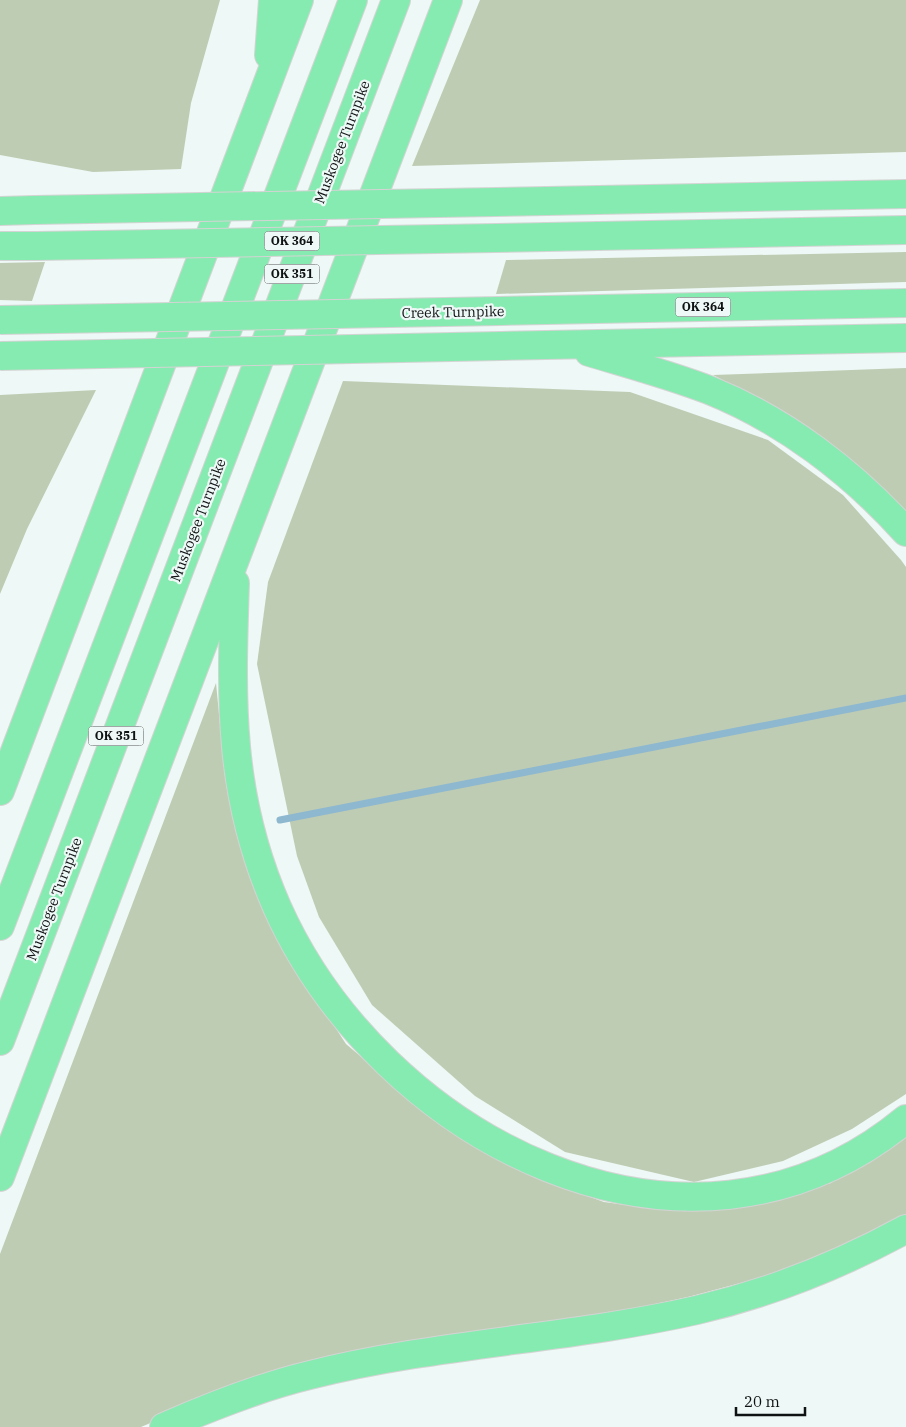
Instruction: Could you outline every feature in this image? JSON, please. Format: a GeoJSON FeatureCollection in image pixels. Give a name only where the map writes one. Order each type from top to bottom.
{"type":"FeatureCollection","features":[{"type":"Feature","properties":{"kind":"highway"},"geometry":{"type":"LineString","coordinates":[[267,84],[273,0]]}},
{"type":"Feature","properties":{"kind":"highway"},"geometry":{"type":"LineString","coordinates":[[0,791],[299,0]]}},
{"type":"Feature","properties":{"kind":"highway","name":"OK 351"},"geometry":{"type":"LineString","coordinates":[[0,926],[353,0]]}},
{"type":"Feature","properties":{"kind":"highway","name":"Muskogee Turnpike"},"geometry":{"type":"LineString","coordinates":[[0,1041],[396,0]]}},
{"type":"Feature","properties":{"kind":"highway"},"geometry":{"type":"LineString","coordinates":[[0,1177],[448,0]]}},
{"type":"Feature","properties":{"kind":"highway"},"geometry":{"type":"LineString","coordinates":[[0,211],[906,194]]}},
{"type":"Feature","properties":{"kind":"highway","name":"OK 364"},"geometry":{"type":"LineString","coordinates":[[0,246],[906,230]]}},
{"type":"Feature","properties":{"kind":"highway","name":"Creek Turnpike"},"geometry":{"type":"LineString","coordinates":[[0,320],[906,303]]}},
{"type":"Feature","properties":{"kind":"highway"},"geometry":{"type":"LineString","coordinates":[[0,356],[906,338]]}},
{"type":"Feature","properties":{"kind":"highway"},"geometry":{"type":"LineString","coordinates":[[568,345],[709,390],[752,411],[782,428],[840,469],[906,532]]}},
{"type":"Feature","properties":{"kind":"highway"},"geometry":{"type":"LineString","coordinates":[[235,562],[231,681],[234,744],[245,809],[263,871],[290,934],[325,992],[374,1050],[429,1098],[482,1136],[550,1169],[609,1188],[670,1196],[733,1193],[778,1185],[803,1178],[848,1158],[873,1143],[906,1118]]}},
{"type":"Feature","properties":{"kind":"highway"},"geometry":{"type":"LineString","coordinates":[[164,1427],[265,1388],[350,1366],[660,1318],[734,1300],[827,1268],[906,1229]]}},
{"type":"Feature","properties":{"kind":"green space"},"geometry":{"type":"Polygon","coordinates":[[[0,0],[220,0],[191,103],[181,169],[93,172],[0,155],[0,0]]]}},
{"type":"Feature","properties":{"kind":"green space"},"geometry":{"type":"Polygon","coordinates":[[[480,0],[906,0],[906,152],[412,166],[480,0]]]}},
{"type":"Feature","properties":{"kind":"green space"},"geometry":{"type":"Polygon","coordinates":[[[906,252],[906,282],[496,294],[506,260],[906,252]]]}},
{"type":"Feature","properties":{"kind":"green space"},"geometry":{"type":"Polygon","coordinates":[[[45,262],[32,301],[0,300],[0,263],[45,262]]]}},
{"type":"Feature","properties":{"kind":"green space"},"geometry":{"type":"Polygon","coordinates":[[[906,368],[906,515],[849,458],[740,389],[713,375],[906,368]]]}},
{"type":"Feature","properties":{"kind":"green space"},"geometry":{"type":"Polygon","coordinates":[[[343,381],[630,392],[768,440],[843,495],[901,560],[906,567],[906,1094],[852,1129],[783,1161],[694,1182],[565,1152],[475,1096],[372,1005],[319,917],[297,856],[257,664],[268,582],[343,381]]]}},
{"type":"Feature","properties":{"kind":"green space"},"geometry":{"type":"Polygon","coordinates":[[[96,390],[27,529],[0,594],[0,395],[96,390]]]}},
{"type":"Feature","properties":{"kind":"green space"},"geometry":{"type":"Polygon","coordinates":[[[216,683],[225,776],[247,857],[277,938],[346,1044],[445,1128],[531,1176],[604,1202],[663,1210],[776,1199],[831,1183],[906,1131],[906,1214],[800,1267],[688,1297],[605,1315],[263,1375],[141,1427],[0,1427],[0,1254],[216,683]]]}},
{"type":"Feature","properties":{"kind":"waterway"},"geometry":{"type":"LineString","coordinates":[[280,820],[906,698]]}}]}
